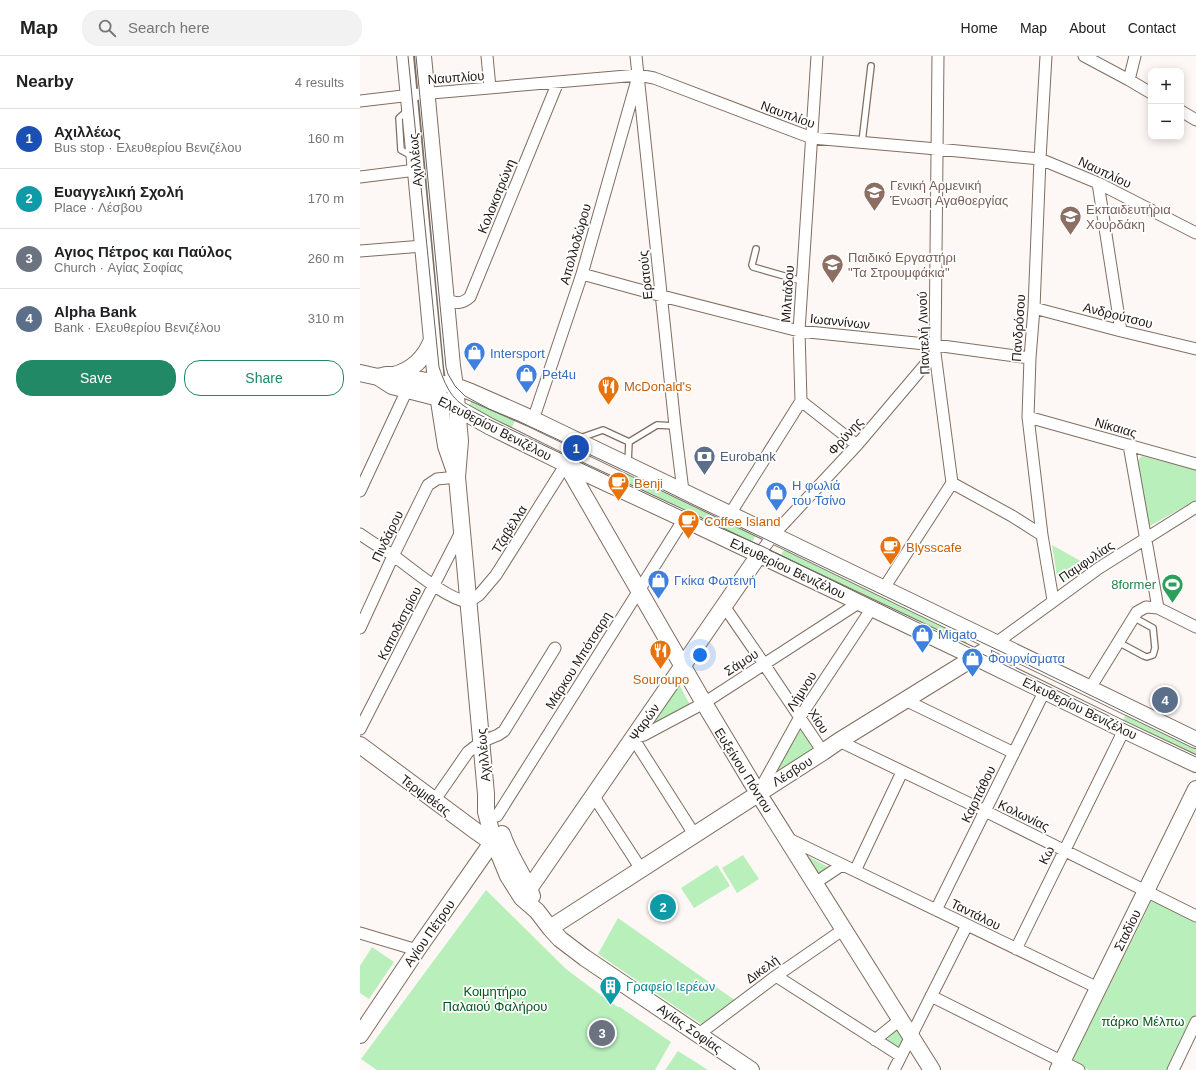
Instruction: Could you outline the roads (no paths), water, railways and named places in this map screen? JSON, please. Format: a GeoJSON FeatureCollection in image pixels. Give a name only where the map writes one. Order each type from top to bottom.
{"type":"FeatureCollection","features":[{"type":"Feature","properties":{"kind":"street","name":"Αχιλλέως"},"geometry":{"type":"LineString","coordinates":[[405,56],[438,390],[446,446],[457,477]]}},
{"type":"Feature","properties":{"kind":"street","name":"Αχιλλέως"},"geometry":{"type":"LineString","coordinates":[[423,56],[460,441],[457,477],[486,794],[486,812],[499,840]]}},
{"type":"Feature","properties":{"kind":"street"},"geometry":{"type":"LineString","coordinates":[[487,56],[490,88]]}},
{"type":"Feature","properties":{"kind":"street","name":"Ερατούς"},"geometry":{"type":"LineString","coordinates":[[636,56],[683,492]]}},
{"type":"Feature","properties":{"kind":"street","name":"Μιλτιάδου"},"geometry":{"type":"LineString","coordinates":[[801,401],[799,331],[817,56]]}},
{"type":"Feature","properties":{"kind":"street","name":"Παντελή Λινού"},"geometry":{"type":"LineString","coordinates":[[938,56],[935,349],[952,483]]}},
{"type":"Feature","properties":{"kind":"street","name":"Πανδρόσου"},"geometry":{"type":"LineString","coordinates":[[1046,56],[1028,417],[1042,534],[1053,600]]}},
{"type":"Feature","properties":{"kind":"street"},"geometry":{"type":"LineString","coordinates":[[1084,56],[1148,91]]}},
{"type":"Feature","properties":{"kind":"street"},"geometry":{"type":"LineString","coordinates":[[1129,80],[1135,56]]}},
{"type":"Feature","properties":{"kind":"street","name":"Ναυπλίου"},"geometry":{"type":"LineString","coordinates":[[360,101],[410,102],[426,93],[638,74],[654,78],[812,138],[937,148],[1040,159],[1098,183],[1196,233]]}},
{"type":"Feature","properties":{"kind":"street","name":"Απολλοδώρου"},"geometry":{"type":"LineString","coordinates":[[534,420],[582,274],[638,74]]}},
{"type":"Feature","properties":{"kind":"street","name":"Κολοκοτρώνη"},"geometry":{"type":"LineString","coordinates":[[446,300],[457,303],[465,302],[470,297],[558,82]]}},
{"type":"Feature","properties":{"kind":"street"},"geometry":{"type":"LineString","coordinates":[[1184,113],[1196,120]]}},
{"type":"Feature","properties":{"kind":"street"},"geometry":{"type":"LineString","coordinates":[[360,177],[416,164]]}},
{"type":"Feature","properties":{"kind":"street"},"geometry":{"type":"LineString","coordinates":[[1098,183],[1121,331]]}},
{"type":"Feature","properties":{"kind":"street"},"geometry":{"type":"LineString","coordinates":[[360,251],[423,246]]}},
{"type":"Feature","properties":{"kind":"street","name":"Ιωαννίνων"},"geometry":{"type":"LineString","coordinates":[[582,274],[799,331],[935,349],[1030,358]]}},
{"type":"Feature","properties":{"kind":"street","name":"Ανδρούτσου"},"geometry":{"type":"LineString","coordinates":[[1034,308],[1196,349]]}},
{"type":"Feature","properties":{"kind":"street"},"geometry":{"type":"LineString","coordinates":[[394,375],[408,370],[419,362],[428,351],[432,340]]}},
{"type":"Feature","properties":{"kind":"street","name":"Φρύνης"},"geometry":{"type":"LineString","coordinates":[[759,555],[773,535],[857,445],[935,349]]}},
{"type":"Feature","properties":{"kind":"street","name":"Ελευθερίου Βενιζέλου"},"geometry":{"type":"LineString","coordinates":[[360,373],[378,377],[392,386],[407,390],[438,390],[455,386],[471,392],[628,465],[1196,740]]}},
{"type":"Feature","properties":{"kind":"street","name":"Ελευθερίου Βενιζέλου"},"geometry":{"type":"LineString","coordinates":[[378,377],[394,375],[438,390],[457,408],[489,426],[566,464],[976,656],[1124,730],[1196,764]]}},
{"type":"Feature","properties":{"kind":"street"},"geometry":{"type":"LineString","coordinates":[[360,491],[407,390]]}},
{"type":"Feature","properties":{"kind":"street"},"geometry":{"type":"LineString","coordinates":[[730,514],[801,401],[857,445]]}},
{"type":"Feature","properties":{"kind":"street","name":"Νίκαιας"},"geometry":{"type":"LineString","coordinates":[[1028,417],[1196,464]]}},
{"type":"Feature","properties":{"kind":"street"},"geometry":{"type":"LineString","coordinates":[[460,441],[464,434],[472,428],[482,425],[489,426]]}},
{"type":"Feature","properties":{"kind":"street"},"geometry":{"type":"LineString","coordinates":[[1128,445],[1158,608]]}},
{"type":"Feature","properties":{"kind":"street","name":"Ευξείνου Πόντου"},"geometry":{"type":"LineString","coordinates":[[566,464],[704,704],[758,793],[932,1070]]}},
{"type":"Feature","properties":{"kind":"street","name":"Τζαβέλλα"},"geometry":{"type":"LineString","coordinates":[[468,602],[479,595],[496,575],[566,464]]}},
{"type":"Feature","properties":{"kind":"street","name":"Πινδάρου"},"geometry":{"type":"LineString","coordinates":[[360,628],[428,485],[437,479],[457,477]]}},
{"type":"Feature","properties":{"kind":"street"},"geometry":{"type":"LineString","coordinates":[[884,588],[952,483],[1042,534]]}},
{"type":"Feature","properties":{"kind":"street","name":"Παμφυλίας"},"geometry":{"type":"LineString","coordinates":[[996,643],[1053,600],[1099,568],[1196,507]]}},
{"type":"Feature","properties":{"kind":"street","name":"Μάρκου Μπότσαρη"},"geometry":{"type":"LineString","coordinates":[[497,816],[684,519]]}},
{"type":"Feature","properties":{"kind":"street","name":"Καποδιστρίου"},"geometry":{"type":"LineString","coordinates":[[360,729],[462,530]]}},
{"type":"Feature","properties":{"kind":"street"},"geometry":{"type":"LineString","coordinates":[[360,534],[434,586],[468,602]]}},
{"type":"Feature","properties":{"kind":"street","name":"Ψαρών"},"geometry":{"type":"LineString","coordinates":[[529,888],[759,555]]}},
{"type":"Feature","properties":{"kind":"street","name":"Σάμου"},"geometry":{"type":"LineString","coordinates":[[633,738],[644,735],[704,704],[764,664],[866,605]]}},
{"type":"Feature","properties":{"kind":"street","name":"Λήμνου"},"geometry":{"type":"LineString","coordinates":[[758,793],[800,717],[866,605]]}},
{"type":"Feature","properties":{"kind":"street","name":"Χίου"},"geometry":{"type":"LineString","coordinates":[[724,606],[823,752]]}},
{"type":"Feature","properties":{"kind":"street"},"geometry":{"type":"LineString","coordinates":[[1090,688],[1137,612],[1146,607],[1158,608],[1196,627]]}},
{"type":"Feature","properties":{"kind":"street","name":"Λέσβου"},"geometry":{"type":"LineString","coordinates":[[550,928],[839,741],[996,643]]}},
{"type":"Feature","properties":{"kind":"street"},"geometry":{"type":"LineString","coordinates":[[434,801],[468,752],[481,742],[498,736],[504,731],[555,648]]}},
{"type":"Feature","properties":{"kind":"street","name":"Καρπάθου"},"geometry":{"type":"LineString","coordinates":[[936,910],[1044,690]]}},
{"type":"Feature","properties":{"kind":"street"},"geometry":{"type":"LineString","coordinates":[[906,700],[1014,753]]}},
{"type":"Feature","properties":{"kind":"street","name":"Κω"},"geometry":{"type":"LineString","coordinates":[[1016,948],[1124,730]]}},
{"type":"Feature","properties":{"kind":"street"},"geometry":{"type":"LineString","coordinates":[[633,738],[694,834]]}},
{"type":"Feature","properties":{"kind":"street","name":"Κολωνίας"},"geometry":{"type":"LineString","coordinates":[[839,741],[985,811],[1196,916]]}},
{"type":"Feature","properties":{"kind":"street","name":"Τερψιθέας"},"geometry":{"type":"LineString","coordinates":[[360,745],[482,836],[499,840]]}},
{"type":"Feature","properties":{"kind":"street"},"geometry":{"type":"LineString","coordinates":[[855,871],[902,772]]}},
{"type":"Feature","properties":{"kind":"street","name":"Σταδίου"},"geometry":{"type":"LineString","coordinates":[[1060,1066],[1196,789]]}},
{"type":"Feature","properties":{"kind":"street","name":"Αχιλλέως"},"geometry":{"type":"LineString","coordinates":[[486,794],[497,816],[499,840]]}},
{"type":"Feature","properties":{"kind":"street"},"geometry":{"type":"LineString","coordinates":[[593,796],[641,869]]}},
{"type":"Feature","properties":{"kind":"street","name":"Ταντάλου"},"geometry":{"type":"LineString","coordinates":[[787,838],[1098,988]]}},
{"type":"Feature","properties":{"kind":"street","name":"Αγίου Πέτρου"},"geometry":{"type":"LineString","coordinates":[[360,1035],[471,872],[499,840]]}},
{"type":"Feature","properties":{"kind":"street","name":"Αγίας Σοφίας"},"geometry":{"type":"LineString","coordinates":[[499,840],[508,876],[522,898],[537,911],[560,939],[751,1070]]}},
{"type":"Feature","properties":{"kind":"street","name":"Αγίας Σοφίας"},"geometry":{"type":"LineString","coordinates":[[499,840],[529,888],[537,911]]}},
{"type":"Feature","properties":{"kind":"street"},"geometry":{"type":"LineString","coordinates":[[815,883],[842,865]]}},
{"type":"Feature","properties":{"kind":"street"},"geometry":{"type":"LineString","coordinates":[[471,872],[492,869],[508,876]]}},
{"type":"Feature","properties":{"kind":"street"},"geometry":{"type":"LineString","coordinates":[[894,1070],[967,925]]}},
{"type":"Feature","properties":{"kind":"street","name":"Δικελή"},"geometry":{"type":"LineString","coordinates":[[699,1034],[776,976],[844,929]]}},
{"type":"Feature","properties":{"kind":"street"},"geometry":{"type":"LineString","coordinates":[[360,933],[417,950]]}},
{"type":"Feature","properties":{"kind":"street"},"geometry":{"type":"LineString","coordinates":[[776,976],[901,1056]]}},
{"type":"Feature","properties":{"kind":"street"},"geometry":{"type":"LineString","coordinates":[[931,996],[1060,1066],[1079,1070]]}},
{"type":"Feature","properties":{"kind":"street"},"geometry":{"type":"LineString","coordinates":[[875,1040],[900,1019]]}},
{"type":"Feature","properties":{"kind":"street"},"geometry":{"type":"LineString","coordinates":[[1173,1070],[1196,1022]]}},
{"type":"Feature","properties":{"kind":"lane"},"geometry":{"type":"LineString","coordinates":[[862,142],[871,66]]}},
{"type":"Feature","properties":{"kind":"lane"},"geometry":{"type":"LineString","coordinates":[[756,249],[752,265],[753,267],[802,281]]}},
{"type":"Feature","properties":{"kind":"lane"},"geometry":{"type":"LineString","coordinates":[[629,442],[657,425],[675,426]]}},
{"type":"Feature","properties":{"kind":"lane"},"geometry":{"type":"LineString","coordinates":[[575,440],[603,430],[629,442]]}},
{"type":"Feature","properties":{"kind":"lane"},"geometry":{"type":"LineString","coordinates":[[628,465],[629,442]]}},
{"type":"Feature","properties":{"kind":"lane"},"geometry":{"type":"LineString","coordinates":[[1118,642],[1144,656],[1150,656],[1155,652],[1153,628],[1134,617]]}},
{"type":"Feature","properties":{"kind":"tram line"},"geometry":{"type":"LineString","coordinates":[[408,56],[439,367],[449,390],[457,401],[478,414],[691,515],[764,547],[1117,720],[1196,757]]}},
{"type":"Feature","properties":{"kind":"tram line"},"geometry":{"type":"LineString","coordinates":[[416,56],[446,367],[455,386],[465,396],[489,409],[627,472],[1004,653],[1196,747]]}},
{"type":"Feature","properties":{"kind":"place","name":"Γενική Αρμενική Ένωση Αγαθοεργίας"},"geometry":{"type":"Point","coordinates":[874,212]}},
{"type":"Feature","properties":{"kind":"place","name":"Εκπαιδευτήρια Χουρδάκη"},"geometry":{"type":"Point","coordinates":[1070,236]}},
{"type":"Feature","properties":{"kind":"place","name":"Παιδικό Εργαστήρι \"Τα Στρουμφάκια\""},"geometry":{"type":"Point","coordinates":[832,284]}},
{"type":"Feature","properties":{"kind":"place","name":"Intersport"},"geometry":{"type":"Point","coordinates":[475,372]}},
{"type":"Feature","properties":{"kind":"place","name":"Pet4u"},"geometry":{"type":"Point","coordinates":[527,394]}},
{"type":"Feature","properties":{"kind":"place","name":"McDonald's"},"geometry":{"type":"Point","coordinates":[608,406]}},
{"type":"Feature","properties":{"kind":"place","name":"Αχιλλέως"},"geometry":{"type":"Point","coordinates":[576,448]}},
{"type":"Feature","properties":{"kind":"place","name":"Eurobank"},"geometry":{"type":"Point","coordinates":[704,476]}},
{"type":"Feature","properties":{"kind":"place","name":"Benji"},"geometry":{"type":"Point","coordinates":[618,502]}},
{"type":"Feature","properties":{"kind":"place","name":"Η φωλιά του Τσίνο"},"geometry":{"type":"Point","coordinates":[777,512]}},
{"type":"Feature","properties":{"kind":"place","name":"Coffee Island"},"geometry":{"type":"Point","coordinates":[689,540]}},
{"type":"Feature","properties":{"kind":"place","name":"Blysscafe"},"geometry":{"type":"Point","coordinates":[891,566]}},
{"type":"Feature","properties":{"kind":"place","name":"Γκίκα Φωτεινή"},"geometry":{"type":"Point","coordinates":[658,600]}},
{"type":"Feature","properties":{"kind":"place","name":"8former"},"geometry":{"type":"Point","coordinates":[1172,604]}},
{"type":"Feature","properties":{"kind":"place","name":"Migato"},"geometry":{"type":"Point","coordinates":[922,654]}},
{"type":"Feature","properties":{"kind":"place","name":"Souroupo"},"geometry":{"type":"Point","coordinates":[661,670]}},
{"type":"Feature","properties":{"kind":"place","name":"Φουρνίσματα"},"geometry":{"type":"Point","coordinates":[973,678]}},
{"type":"Feature","properties":{"kind":"place","name":"Alpha Bank"},"geometry":{"type":"Point","coordinates":[1165,700]}},
{"type":"Feature","properties":{"kind":"place","name":"Ευαγγελική Σχολή"},"geometry":{"type":"Point","coordinates":[663,907]}},
{"type":"Feature","properties":{"kind":"place","name":"Γραφείο Ιερέων"},"geometry":{"type":"Point","coordinates":[610,1006]}},
{"type":"Feature","properties":{"kind":"place","name":"Αγιος Πέτρος και Παύλος"},"geometry":{"type":"Point","coordinates":[602,1033]}},
{"type":"Feature","properties":{"kind":"park label","name":"Κοιμητήριο Παλαιού Φαλήρου"},"geometry":{"type":"Point","coordinates":[495,998]}},
{"type":"Feature","properties":{"kind":"park label","name":"πάρκο Μέλπω"},"geometry":{"type":"Point","coordinates":[1143,1021]}}]}
